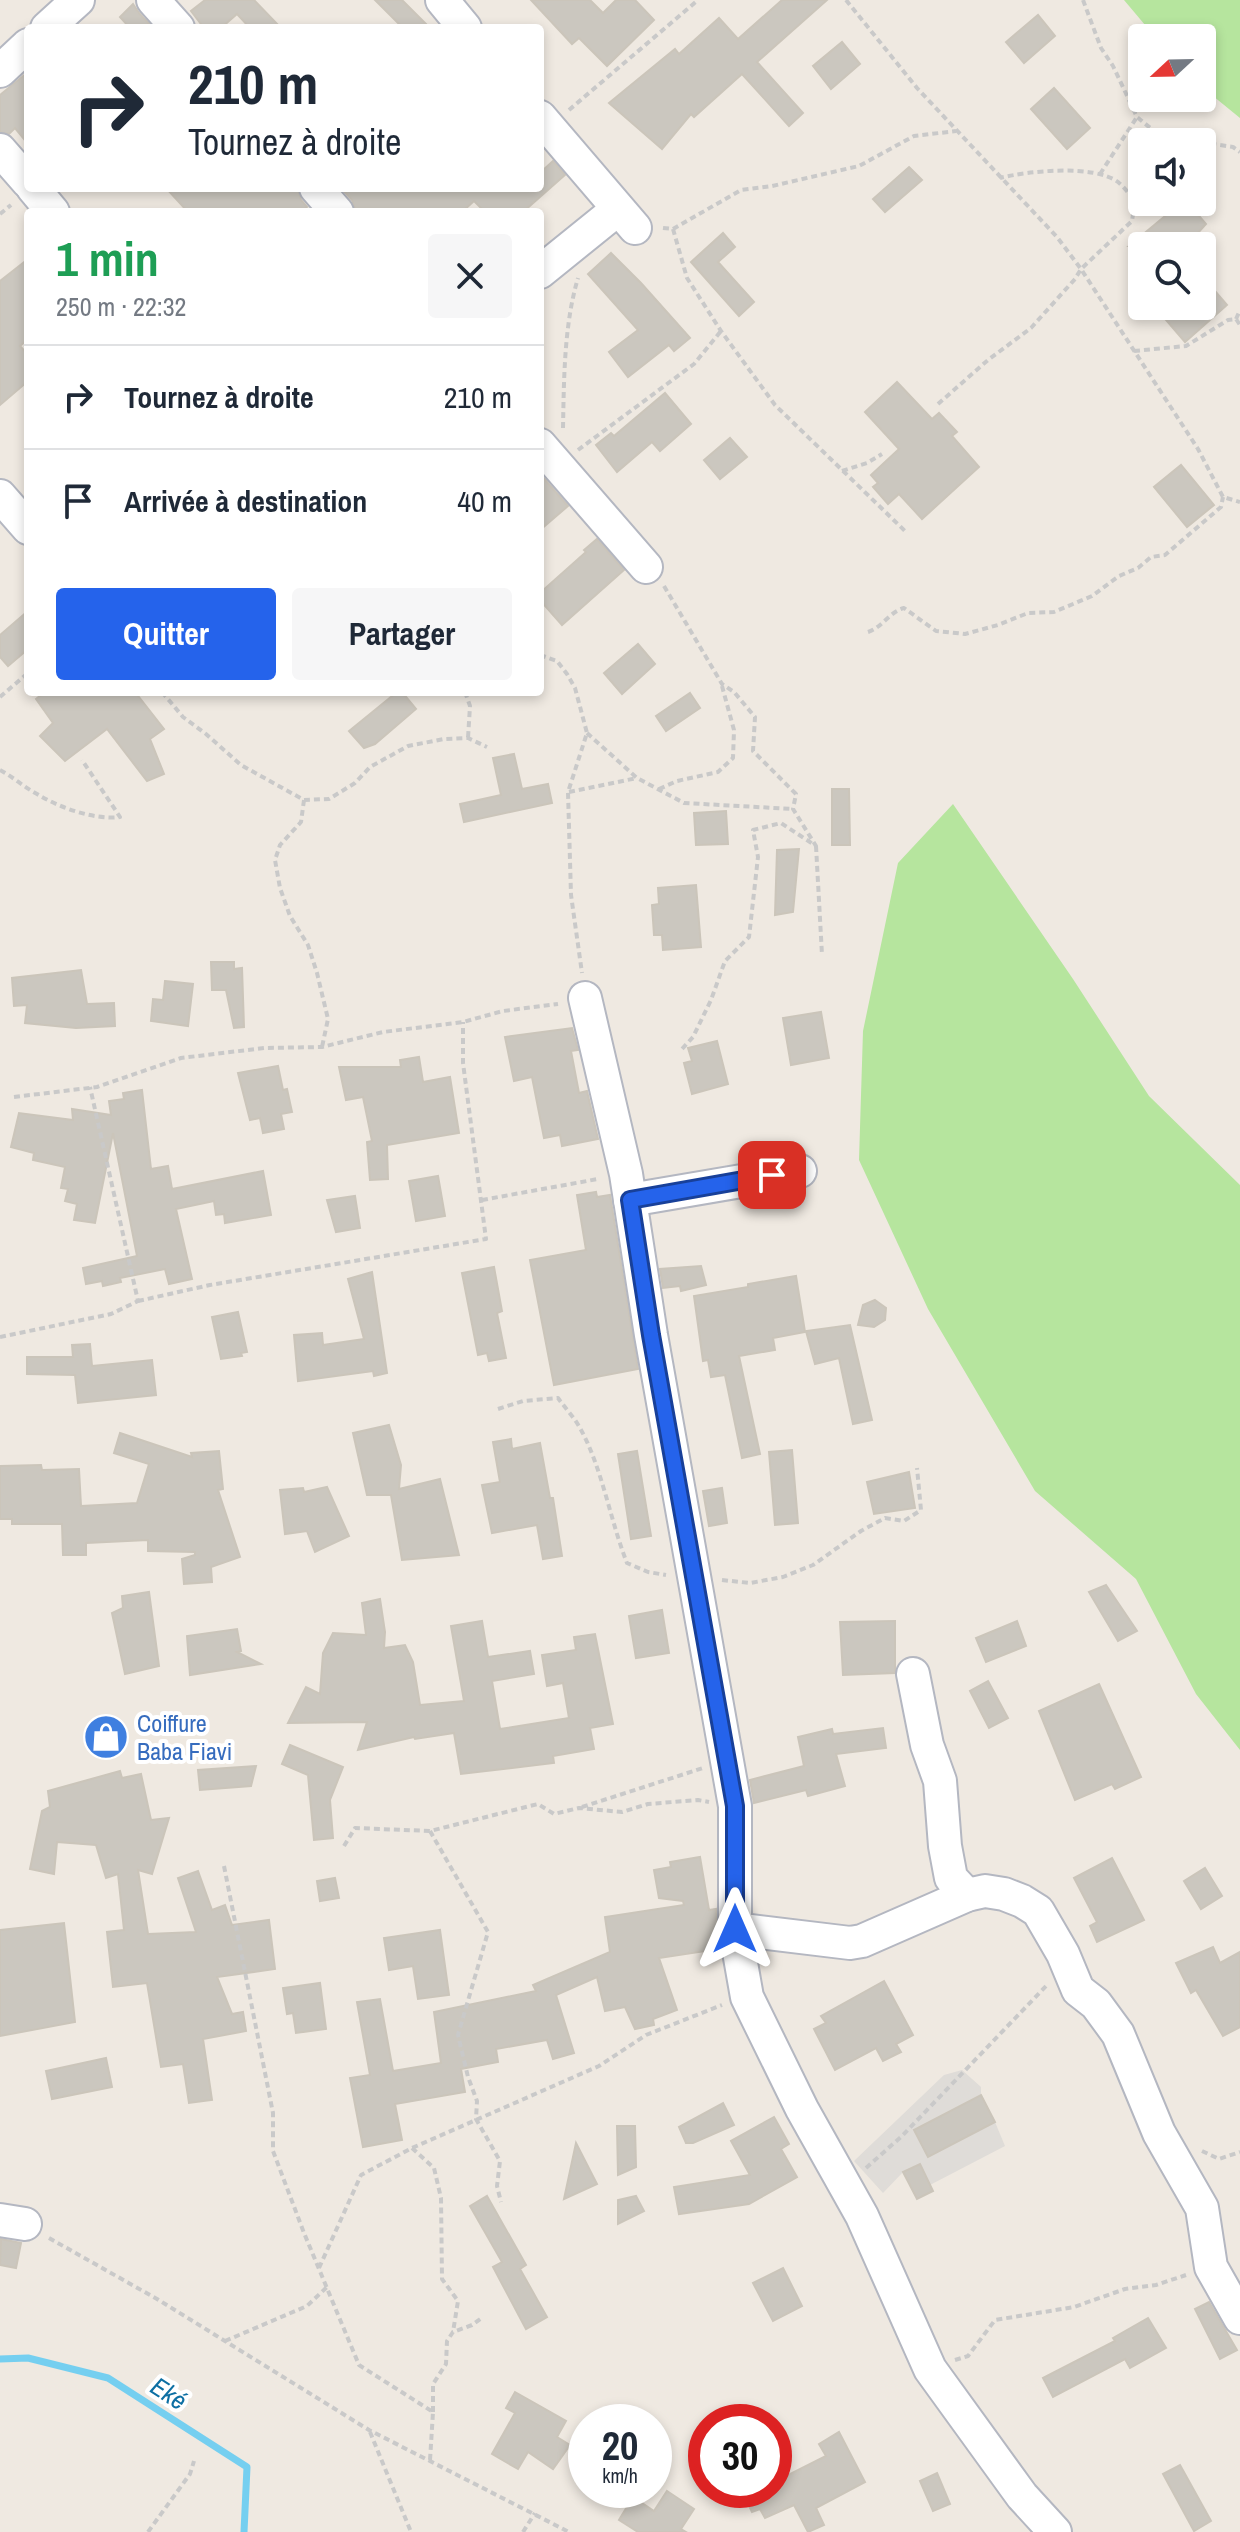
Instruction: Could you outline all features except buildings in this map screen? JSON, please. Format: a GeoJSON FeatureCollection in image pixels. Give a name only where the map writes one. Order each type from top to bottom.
{"type":"FeatureCollection","features":[{"type":"Feature","properties":{"kind":"street"},"geometry":{"type":"LineString","coordinates":[[51,24],[78,0]]}},
{"type":"Feature","properties":{"kind":"street"},"geometry":{"type":"LineString","coordinates":[[153,0],[174,24]]}},
{"type":"Feature","properties":{"kind":"street"},"geometry":{"type":"LineString","coordinates":[[442,0],[462,24]]}},
{"type":"Feature","properties":{"kind":"street"},"geometry":{"type":"LineString","coordinates":[[0,71],[24,49]]}},
{"type":"Feature","properties":{"kind":"street"},"geometry":{"type":"LineString","coordinates":[[544,122],[627,218],[592,230],[544,269]]}},
{"type":"Feature","properties":{"kind":"street"},"geometry":{"type":"LineString","coordinates":[[0,150],[24,177]]}},
{"type":"Feature","properties":{"kind":"street"},"geometry":{"type":"LineString","coordinates":[[36,192],[50,208]]}},
{"type":"Feature","properties":{"kind":"street"},"geometry":{"type":"LineString","coordinates":[[320,192],[334,208]]}},
{"type":"Feature","properties":{"kind":"street"},"geometry":{"type":"LineString","coordinates":[[544,450],[646,567]]}},
{"type":"Feature","properties":{"kind":"street"},"geometry":{"type":"LineString","coordinates":[[0,496],[24,523]]}},
{"type":"Feature","properties":{"kind":"street"},"geometry":{"type":"LineString","coordinates":[[585,998],[628,1187],[651,1335],[735,1806],[735,1929],[747,1997],[802,2109],[862,2216],[930,2369],[1022,2496],[1055,2532]]}},
{"type":"Feature","properties":{"kind":"street"},"geometry":{"type":"LineString","coordinates":[[628,1187],[800,1171]]}},
{"type":"Feature","properties":{"kind":"street"},"geometry":{"type":"LineString","coordinates":[[913,1674],[927,1745],[940,1781],[951,1878],[967,1895]]}},
{"type":"Feature","properties":{"kind":"street"},"geometry":{"type":"LineString","coordinates":[[735,1929],[850,1943],[862,1941],[967,1895],[985,1891],[1022,1901],[1038,1911],[1063,1954],[1078,1990],[1096,2004],[1118,2034],[1159,2133],[1202,2208],[1211,2267],[1240,2318]]}},
{"type":"Feature","properties":{"kind":"path"},"geometry":{"type":"LineString","coordinates":[[544,122],[698,0]]}},
{"type":"Feature","properties":{"kind":"path"},"geometry":{"type":"LineString","coordinates":[[846,0],[956,131],[1057,237],[1198,449],[1223,497],[1221,507],[1165,555],[1151,557],[1092,596],[1054,612],[1028,613],[965,634],[936,631],[904,608],[896,610],[879,628],[868,632]]}},
{"type":"Feature","properties":{"kind":"path"},"geometry":{"type":"LineString","coordinates":[[1083,0],[1101,48],[1137,117],[1160,136],[1233,147],[1240,152]]}},
{"type":"Feature","properties":{"kind":"path"},"geometry":{"type":"LineString","coordinates":[[1100,174],[1137,117]]}},
{"type":"Feature","properties":{"kind":"path"},"geometry":{"type":"LineString","coordinates":[[627,218],[654,227],[673,229],[741,190],[859,166],[914,136],[956,131]]}},
{"type":"Feature","properties":{"kind":"path"},"geometry":{"type":"LineString","coordinates":[[938,404],[988,360],[1031,328],[1081,269],[1132,221],[1135,201],[1118,182],[1100,174],[1085,171],[1025,172],[1000,178]]}},
{"type":"Feature","properties":{"kind":"path"},"geometry":{"type":"LineString","coordinates":[[673,229],[687,278],[775,405],[906,532]]}},
{"type":"Feature","properties":{"kind":"path"},"geometry":{"type":"LineString","coordinates":[[562,470],[564,372],[574,293],[592,230]]}},
{"type":"Feature","properties":{"kind":"path"},"geometry":{"type":"LineString","coordinates":[[1236,319],[1240,310]]}},
{"type":"Feature","properties":{"kind":"path"},"geometry":{"type":"LineString","coordinates":[[1134,351],[1186,346],[1208,330],[1236,319]]}},
{"type":"Feature","properties":{"kind":"path"},"geometry":{"type":"LineString","coordinates":[[1236,319],[1240,325]]}},
{"type":"Feature","properties":{"kind":"path"},"geometry":{"type":"LineString","coordinates":[[562,470],[579,448],[694,364],[721,331]]}},
{"type":"Feature","properties":{"kind":"path"},"geometry":{"type":"LineString","coordinates":[[842,471],[867,463],[882,454]]}},
{"type":"Feature","properties":{"kind":"path"},"geometry":{"type":"LineString","coordinates":[[1223,497],[1240,502]]}},
{"type":"Feature","properties":{"kind":"path"},"geometry":{"type":"LineString","coordinates":[[646,567],[669,591],[722,684],[734,730],[733,758],[718,772],[677,781],[659,789]]}},
{"type":"Feature","properties":{"kind":"path"},"geometry":{"type":"LineString","coordinates":[[14,1097],[90,1087],[181,1058],[264,1048],[322,1047],[383,1032],[463,1022],[503,1011],[585,998],[571,895],[568,792],[587,733],[575,688],[557,661],[544,656]]}},
{"type":"Feature","properties":{"kind":"path"},"geometry":{"type":"LineString","coordinates":[[0,697],[24,676]]}},
{"type":"Feature","properties":{"kind":"path"},"geometry":{"type":"LineString","coordinates":[[722,684],[734,692],[755,717],[753,751],[796,794],[793,809],[816,846],[822,955]]}},
{"type":"Feature","properties":{"kind":"path"},"geometry":{"type":"LineString","coordinates":[[165,696],[183,717],[241,765],[304,800],[329,799],[355,783],[370,767],[408,746],[468,738],[487,747]]}},
{"type":"Feature","properties":{"kind":"path"},"geometry":{"type":"LineString","coordinates":[[466,696],[470,706],[468,738]]}},
{"type":"Feature","properties":{"kind":"path"},"geometry":{"type":"LineString","coordinates":[[587,733],[637,778],[684,803],[793,809]]}},
{"type":"Feature","properties":{"kind":"path"},"geometry":{"type":"LineString","coordinates":[[0,770],[39,795],[83,813],[107,819],[120,817],[82,760]]}},
{"type":"Feature","properties":{"kind":"path"},"geometry":{"type":"LineString","coordinates":[[568,792],[637,778]]}},
{"type":"Feature","properties":{"kind":"path"},"geometry":{"type":"LineString","coordinates":[[304,800],[301,822],[280,845],[275,860],[280,888],[290,916],[308,945],[317,973],[328,1019],[322,1047]]}},
{"type":"Feature","properties":{"kind":"path"},"geometry":{"type":"LineString","coordinates":[[682,1049],[693,1037],[725,961],[749,937],[758,857],[753,830],[781,823],[816,846]]}},
{"type":"Feature","properties":{"kind":"path"},"geometry":{"type":"LineString","coordinates":[[0,1337],[111,1314],[138,1301],[210,1285],[486,1239],[463,1063],[463,1022]]}},
{"type":"Feature","properties":{"kind":"path"},"geometry":{"type":"LineString","coordinates":[[90,1087],[138,1301]]}},
{"type":"Feature","properties":{"kind":"path"},"geometry":{"type":"LineString","coordinates":[[482,1200],[628,1187]]}},
{"type":"Feature","properties":{"kind":"path"},"geometry":{"type":"LineString","coordinates":[[344,1846],[355,1828],[430,1831],[538,1804],[554,1814],[698,1771],[726,1756]]}},
{"type":"Feature","properties":{"kind":"path"},"geometry":{"type":"LineString","coordinates":[[579,1808],[622,1812],[648,1804],[698,1800],[735,1806]]}},
{"type":"Feature","properties":{"kind":"path"},"geometry":{"type":"LineString","coordinates":[[430,1831],[488,1932],[458,2035],[477,2101],[476,2119],[500,2161],[497,2186],[501,2202]]}},
{"type":"Feature","properties":{"kind":"path"},"geometry":{"type":"LineString","coordinates":[[224,1866],[273,2113],[273,2151],[359,2365],[433,2412]]}},
{"type":"Feature","properties":{"kind":"path"},"geometry":{"type":"LineString","coordinates":[[845,2185],[902,2136],[1044,1989],[1056,1973],[1063,1954]]}},
{"type":"Feature","properties":{"kind":"path"},"geometry":{"type":"LineString","coordinates":[[319,2268],[361,2175],[412,2148],[599,2066],[646,2035],[747,1997]]}},
{"type":"Feature","properties":{"kind":"path"},"geometry":{"type":"LineString","coordinates":[[412,2148],[434,2168],[441,2198],[442,2279],[458,2301],[453,2332],[447,2341],[446,2364],[433,2384],[430,2460]]}},
{"type":"Feature","properties":{"kind":"path"},"geometry":{"type":"LineString","coordinates":[[12,2222],[225,2341],[369,2430],[569,2532]]}},
{"type":"Feature","properties":{"kind":"path"},"geometry":{"type":"LineString","coordinates":[[930,2369],[968,2356],[995,2320],[1074,2307],[1125,2289],[1156,2285],[1211,2267]]}},
{"type":"Feature","properties":{"kind":"path"},"geometry":{"type":"LineString","coordinates":[[225,2341],[307,2306],[327,2287]]}},
{"type":"Feature","properties":{"kind":"path"},"geometry":{"type":"LineString","coordinates":[[453,2332],[483,2317]]}},
{"type":"Feature","properties":{"kind":"path"},"geometry":{"type":"LineString","coordinates":[[369,2430],[411,2532]]}},
{"type":"Feature","properties":{"kind":"path"},"geometry":{"type":"LineString","coordinates":[[148,2532],[190,2474],[194,2461]]}},
{"type":"Feature","properties":{"kind":"path"},"geometry":{"type":"LineString","coordinates":[[523,2532],[535,2513]]}},
{"type":"Feature","properties":{"kind":"green space"},"geometry":{"type":"Polygon","coordinates":[[[1124,0],[1240,0],[1240,118],[1216,98],[1216,24],[1144,24],[1124,0]]]}},
{"type":"Feature","properties":{"kind":"green space"},"geometry":{"type":"Polygon","coordinates":[[[953,804],[1149,1096],[1240,1185],[1240,1750],[1196,1694],[1136,1579],[1035,1491],[928,1309],[859,1160],[863,1031],[898,863],[953,804]]]}},
{"type":"Feature","properties":{"kind":"shaded area"},"geometry":{"type":"Polygon","coordinates":[[[962,2070],[981,2087],[981,2095],[914,2130],[928,2157],[995,2122],[1005,2146],[930,2185],[920,2164],[903,2172],[883,2193],[854,2161],[944,2075],[962,2070]]]}},
{"type":"Feature","properties":{"kind":"waterway","name":"Eké"},"geometry":{"type":"LineString","coordinates":[[0,2359],[28,2358],[108,2378],[247,2467],[244,2532]]}},
{"type":"Feature","properties":{"kind":"place","name":"Coiffure Baba Fiavi"},"geometry":{"type":"Point","coordinates":[106,1737]}},
{"type":"Feature","properties":{"kind":"route"},"geometry":{"type":"LineString","coordinates":[[735,1929],[735,1806],[630,1200],[772,1175]]}}]}
